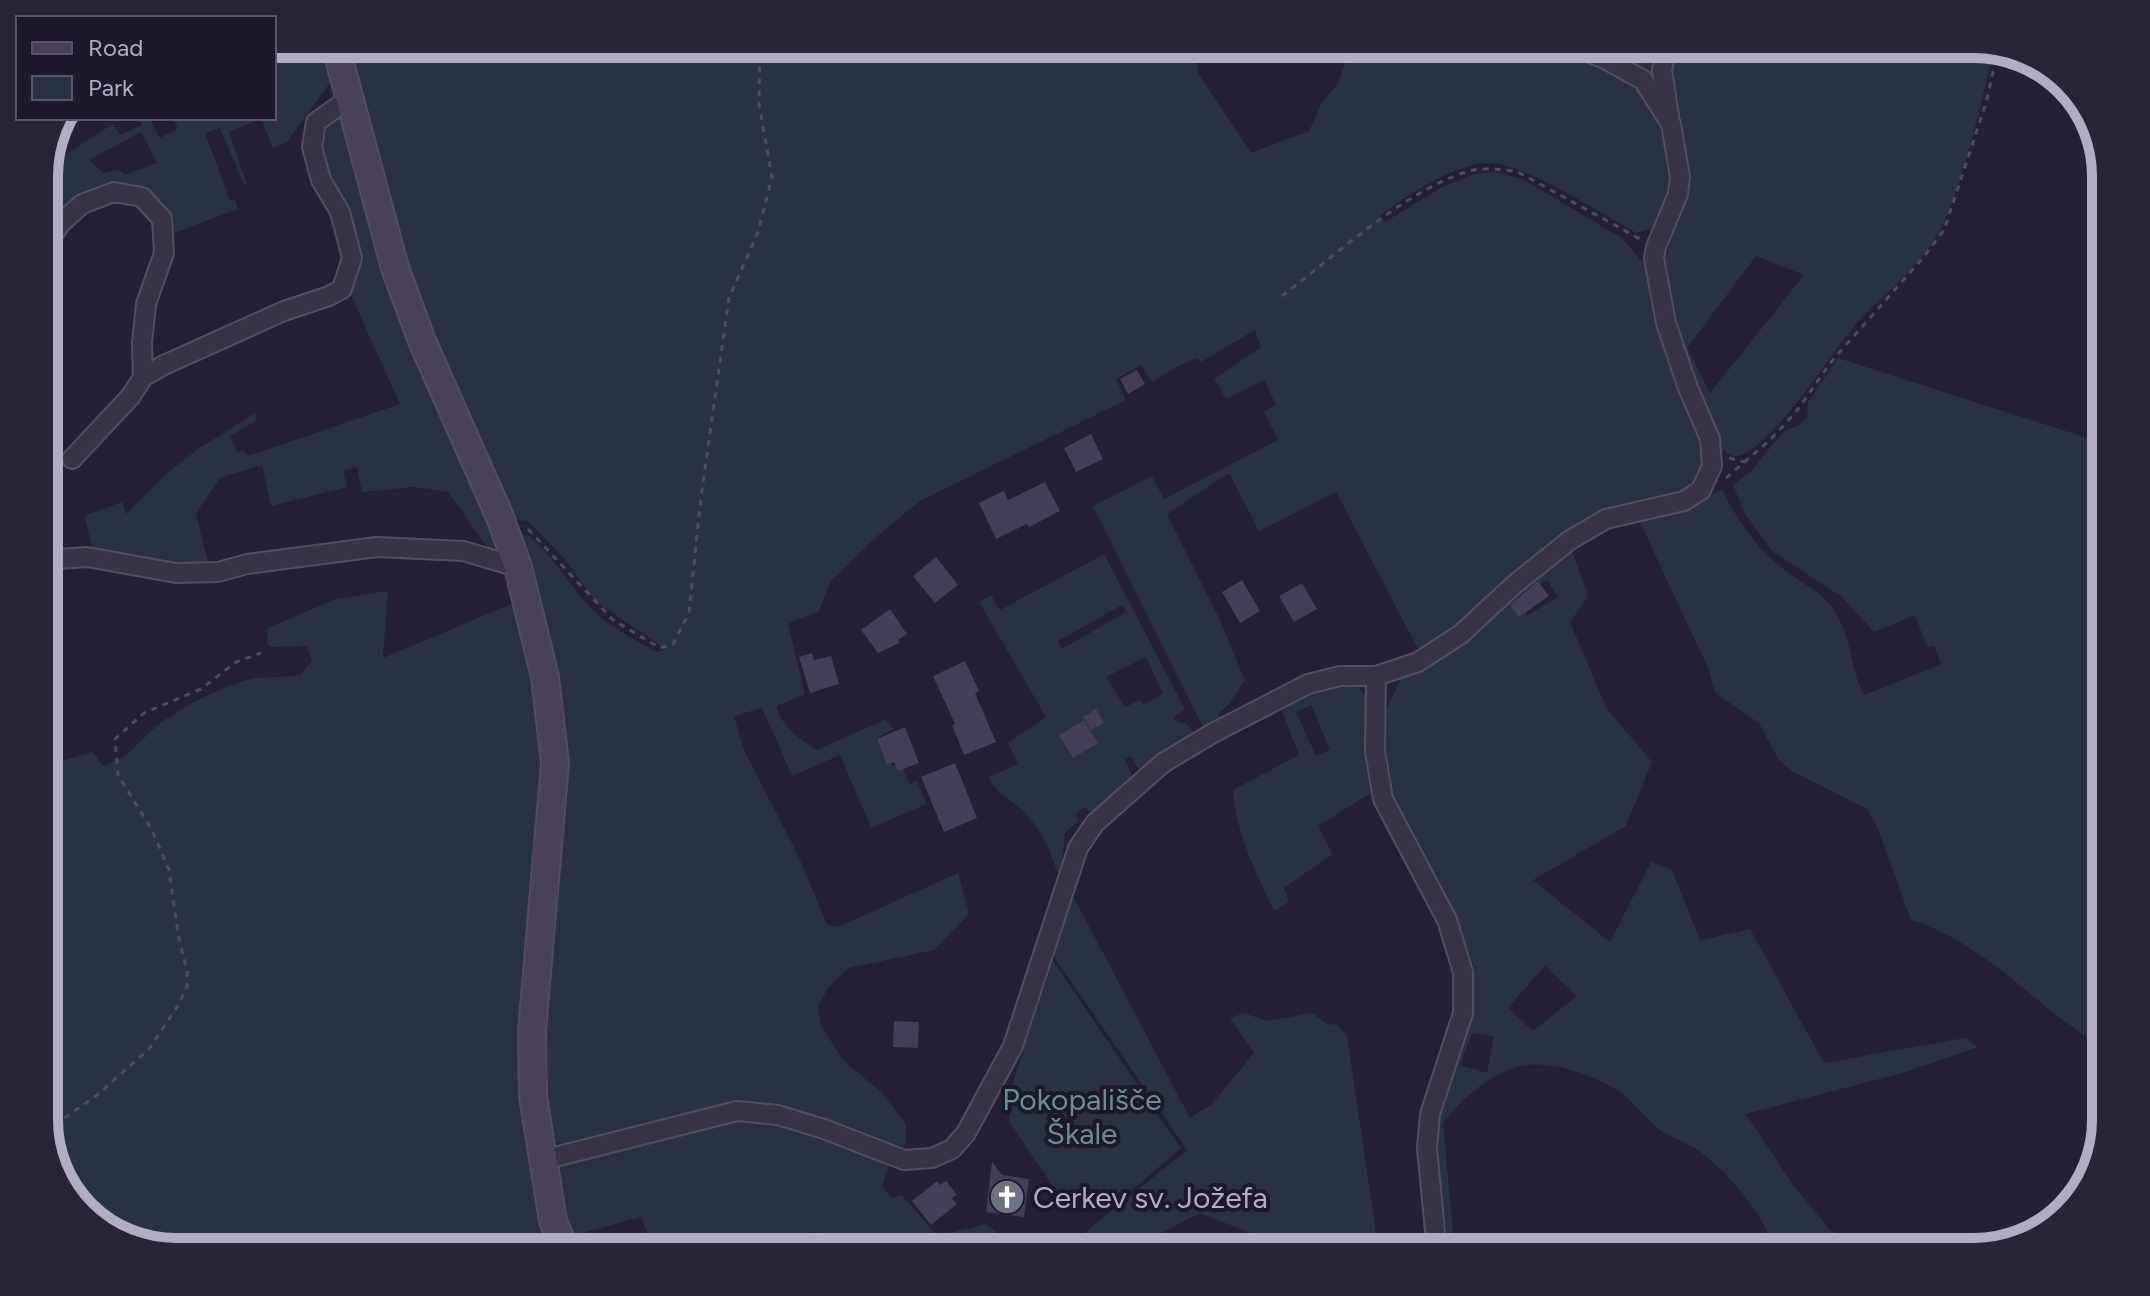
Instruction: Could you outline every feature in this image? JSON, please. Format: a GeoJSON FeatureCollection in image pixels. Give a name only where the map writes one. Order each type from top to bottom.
{"type":"FeatureCollection","features":[{"type":"Feature","properties":{"kind":"main road"},"geometry":{"type":"LineString","coordinates":[[339,58],[395,268],[422,341],[500,517],[518,567],[545,677],[555,763],[532,1031],[533,1096],[553,1221],[560,1238]]}},
{"type":"Feature","properties":{"kind":"street"},"geometry":{"type":"LineString","coordinates":[[1602,58],[1643,80],[1671,124]]}},
{"type":"Feature","properties":{"kind":"street"},"geometry":{"type":"LineString","coordinates":[[543,1160],[737,1111],[778,1115],[904,1160],[932,1158],[952,1149],[966,1133],[1013,1046],[1078,848],[1095,823],[1163,763],[1308,684],[1340,676],[1376,676],[1418,662],[1461,634],[1515,584],[1570,540],[1606,519],[1684,501],[1701,490],[1712,466],[1710,439],[1688,388],[1666,323],[1654,258],[1678,194],[1680,177],[1662,70],[1664,58]]}},
{"type":"Feature","properties":{"kind":"street"},"geometry":{"type":"LineString","coordinates":[[72,459],[131,396],[143,377],[284,311],[342,289],[352,258],[340,212],[321,180],[312,147],[316,122],[350,98]]}},
{"type":"Feature","properties":{"kind":"street"},"geometry":{"type":"LineString","coordinates":[[58,227],[82,204],[114,192],[142,197],[162,219],[164,253],[146,304],[143,377]]}},
{"type":"Feature","properties":{"kind":"street"},"geometry":{"type":"LineString","coordinates":[[58,559],[87,557],[176,573],[218,572],[247,564],[377,547],[463,551],[518,567]]}},
{"type":"Feature","properties":{"kind":"street"},"geometry":{"type":"LineString","coordinates":[[1376,676],[1375,751],[1383,799],[1447,920],[1463,972],[1463,1013],[1430,1114],[1427,1148],[1436,1238]]}},
{"type":"Feature","properties":{"kind":"path"},"geometry":{"type":"LineString","coordinates":[[500,517],[527,529],[613,620],[660,648],[673,644],[689,613],[701,497],[729,298],[758,232],[772,177],[759,104],[760,58]]}},
{"type":"Feature","properties":{"kind":"path"},"geometry":{"type":"LineString","coordinates":[[1701,490],[1728,477],[1770,440],[1796,412],[1831,362],[1944,230],[1986,103],[1996,60]]}},
{"type":"Feature","properties":{"kind":"path"},"geometry":{"type":"LineString","coordinates":[[1282,296],[1411,200],[1442,181],[1471,170],[1498,168],[1518,172],[1656,247]]}},
{"type":"Feature","properties":{"kind":"path"},"geometry":{"type":"LineString","coordinates":[[58,1123],[97,1095],[149,1049],[179,1004],[187,986],[187,970],[177,929],[169,870],[152,830],[118,775],[115,739],[144,713],[201,689],[236,662],[261,653]]}},
{"type":"Feature","properties":{"kind":"green space"},"geometry":{"type":"Polygon","coordinates":[[[276,58],[327,58],[330,68],[329,84],[287,142],[273,148],[261,120],[276,120],[276,58]]]}},
{"type":"Feature","properties":{"kind":"green space"},"geometry":{"type":"Polygon","coordinates":[[[346,58],[1196,58],[1198,73],[1251,153],[1309,131],[1321,104],[1338,83],[1347,58],[1586,58],[1613,72],[1645,96],[1661,120],[1676,181],[1658,226],[1637,233],[1542,180],[1503,165],[1488,163],[1446,175],[1380,216],[1385,222],[1444,186],[1474,174],[1495,172],[1524,180],[1622,238],[1643,263],[1650,277],[1700,433],[1705,459],[1695,488],[1683,496],[1619,508],[1435,646],[1420,653],[1336,492],[1259,531],[1229,473],[1167,514],[1218,616],[1245,680],[1218,714],[1222,722],[1207,728],[1202,725],[1093,506],[1152,476],[1164,499],[1278,440],[1264,412],[1276,405],[1264,380],[1226,399],[1214,379],[1261,347],[1255,330],[1201,362],[1198,358],[1178,366],[1152,382],[1141,365],[1116,379],[1126,400],[920,501],[875,538],[830,582],[819,611],[788,624],[805,694],[777,706],[786,726],[817,750],[886,719],[893,729],[877,738],[892,766],[900,762],[910,784],[917,781],[927,804],[871,828],[840,755],[792,776],[762,708],[734,716],[744,750],[797,853],[827,924],[838,927],[958,873],[969,914],[934,950],[849,968],[828,988],[818,1007],[821,1025],[842,1059],[882,1093],[906,1124],[903,1149],[818,1117],[752,1104],[729,1105],[563,1144],[549,1141],[543,1129],[544,995],[561,859],[564,789],[518,538],[528,535],[537,543],[585,602],[609,623],[657,652],[666,649],[596,602],[564,558],[528,521],[512,520],[408,276],[346,58]]]}},
{"type":"Feature","properties":{"kind":"green space"},"geometry":{"type":"Polygon","coordinates":[[[1614,58],[1658,58],[1656,71],[1650,75],[1614,58]]]}},
{"type":"Feature","properties":{"kind":"green space"},"geometry":{"type":"Polygon","coordinates":[[[1670,58],[1992,59],[1966,160],[1952,203],[1935,239],[1913,267],[1851,330],[1781,422],[1749,451],[1734,457],[1722,450],[1690,377],[1671,320],[1664,263],[1688,183],[1671,97],[1670,58]],[[1756,256],[1687,348],[1710,393],[1804,275],[1756,256]]]}},
{"type":"Feature","properties":{"kind":"green space"},"geometry":{"type":"Polygon","coordinates":[[[337,115],[342,118],[498,544],[489,550],[448,492],[415,487],[362,492],[357,467],[343,470],[347,487],[271,506],[262,465],[220,478],[196,513],[209,567],[200,570],[94,553],[84,516],[122,502],[126,514],[166,474],[198,449],[255,413],[256,421],[230,436],[237,452],[244,450],[248,456],[400,404],[349,291],[357,262],[356,239],[350,219],[328,176],[322,153],[325,129],[337,115]]]}},
{"type":"Feature","properties":{"kind":"green space"},"geometry":{"type":"Polygon","coordinates":[[[141,120],[150,120],[160,138],[178,128],[173,120],[259,120],[229,132],[247,184],[244,185],[220,128],[205,133],[230,200],[235,199],[238,209],[169,235],[124,187],[63,212],[58,209],[60,158],[113,124],[120,135],[142,125],[141,120]],[[141,132],[89,160],[103,173],[119,170],[125,175],[157,163],[141,132]]]}},
{"type":"Feature","properties":{"kind":"green space"},"geometry":{"type":"Polygon","coordinates":[[[1838,358],[2092,440],[2092,1040],[1970,948],[1911,920],[1878,829],[1867,809],[1792,771],[1778,759],[1759,723],[1715,693],[1708,668],[1637,516],[1672,511],[1722,490],[1741,523],[1764,552],[1832,607],[1844,629],[1864,695],[1941,664],[1934,646],[1927,647],[1915,615],[1874,632],[1842,597],[1772,551],[1745,514],[1733,485],[1752,470],[1783,432],[1807,418],[1808,402],[1838,358]]]}},
{"type":"Feature","properties":{"kind":"green space"},"geometry":{"type":"Polygon","coordinates":[[[1571,548],[1588,596],[1570,622],[1607,709],[1652,762],[1626,826],[1533,880],[1610,942],[1651,862],[1672,870],[1700,940],[1750,929],[1824,1063],[1965,1038],[1978,1047],[1906,1072],[1746,1114],[1793,1185],[1831,1231],[1843,1234],[1840,1238],[1770,1238],[1742,1194],[1719,1168],[1693,1147],[1660,1130],[1621,1093],[1583,1074],[1532,1065],[1510,1069],[1488,1080],[1458,1105],[1443,1123],[1454,1238],[1447,1238],[1438,1172],[1439,1118],[1475,970],[1447,899],[1406,833],[1391,797],[1383,747],[1385,712],[1401,679],[1571,548]],[[1547,580],[1518,599],[1528,615],[1558,597],[1547,580]],[[1545,966],[1508,1008],[1533,1031],[1577,996],[1545,966]],[[1472,1033],[1460,1065],[1487,1073],[1494,1036],[1472,1033]]]}},
{"type":"Feature","properties":{"kind":"green space"},"geometry":{"type":"Polygon","coordinates":[[[1104,554],[1185,709],[1174,717],[1176,721],[1189,726],[1194,738],[1140,772],[1131,756],[1125,759],[1133,779],[1091,813],[1085,807],[1076,813],[1078,821],[1065,833],[1061,871],[1057,872],[1048,847],[1035,826],[1020,808],[995,788],[989,777],[1018,764],[1008,743],[1046,717],[979,602],[991,595],[1000,610],[1104,554]],[[1122,605],[1058,641],[1062,649],[1126,612],[1122,605]],[[1146,657],[1106,677],[1125,707],[1140,700],[1143,705],[1163,694],[1146,657]]]}},
{"type":"Feature","properties":{"kind":"green space"},"geometry":{"type":"Polygon","coordinates":[[[388,591],[383,658],[518,601],[533,664],[547,780],[537,919],[550,1228],[546,1238],[161,1237],[131,1229],[104,1214],[78,1186],[64,1158],[58,1128],[58,762],[93,752],[103,766],[129,752],[162,722],[207,696],[246,680],[300,675],[312,661],[307,646],[270,647],[267,643],[268,628],[336,599],[388,591]]]}},
{"type":"Feature","properties":{"kind":"green space"},"geometry":{"type":"Polygon","coordinates":[[[1344,684],[1358,687],[1368,700],[1376,790],[1318,826],[1333,854],[1284,888],[1289,902],[1274,911],[1243,838],[1233,790],[1299,755],[1279,704],[1325,686],[1344,684]],[[1311,705],[1296,712],[1316,756],[1330,750],[1311,705]]]}},
{"type":"Feature","properties":{"kind":"green space"},"geometry":{"type":"Polygon","coordinates":[[[1071,892],[1190,1118],[1211,1105],[1254,1053],[1230,1018],[1244,1013],[1267,1021],[1312,1013],[1327,1024],[1338,1025],[1347,1036],[1377,1238],[1263,1238],[1200,1213],[1159,1234],[1160,1238],[1078,1238],[1187,1150],[1054,957],[1071,892]]]}},
{"type":"Feature","properties":{"kind":"green space","name":"Pokopališče Škale"},"geometry":{"type":"Polygon","coordinates":[[[1053,961],[1181,1148],[1131,1191],[1062,1200],[1009,1121],[1014,1079],[1053,961]]]}},
{"type":"Feature","properties":{"kind":"green space"},"geometry":{"type":"Polygon","coordinates":[[[740,1117],[787,1121],[892,1162],[883,1186],[892,1199],[902,1195],[937,1236],[986,1224],[1004,1238],[818,1238],[817,1232],[756,1238],[650,1238],[641,1217],[571,1236],[555,1191],[558,1165],[740,1117]]]}},
{"type":"Feature","properties":{"kind":"building"},"geometry":{"type":"Polygon","coordinates":[[[1137,370],[1145,384],[1128,394],[1120,379],[1137,370]]]}},
{"type":"Feature","properties":{"kind":"building"},"geometry":{"type":"Polygon","coordinates":[[[1091,434],[1103,459],[1076,472],[1064,448],[1091,434]]]}},
{"type":"Feature","properties":{"kind":"building"},"geometry":{"type":"Polygon","coordinates":[[[1045,482],[1060,511],[996,539],[979,503],[1004,491],[1008,500],[1045,482]]]}},
{"type":"Feature","properties":{"kind":"building"},"geometry":{"type":"Polygon","coordinates":[[[936,557],[958,585],[935,603],[913,576],[936,557]]]}},
{"type":"Feature","properties":{"kind":"building"},"geometry":{"type":"Polygon","coordinates":[[[1242,580],[1260,611],[1240,623],[1222,592],[1242,580]]]}},
{"type":"Feature","properties":{"kind":"building"},"geometry":{"type":"Polygon","coordinates":[[[1538,581],[1549,596],[1519,617],[1510,605],[1538,581]]]}},
{"type":"Feature","properties":{"kind":"building"},"geometry":{"type":"Polygon","coordinates":[[[1302,583],[1317,609],[1294,622],[1279,596],[1302,583]]]}},
{"type":"Feature","properties":{"kind":"building"},"geometry":{"type":"Polygon","coordinates":[[[890,609],[907,634],[898,640],[899,643],[878,653],[861,630],[890,609]]]}},
{"type":"Feature","properties":{"kind":"building"},"geometry":{"type":"Polygon","coordinates":[[[812,653],[814,660],[831,656],[839,684],[810,693],[799,657],[812,653]]]}},
{"type":"Feature","properties":{"kind":"building"},"geometry":{"type":"Polygon","coordinates":[[[965,661],[996,742],[964,755],[952,725],[955,724],[933,676],[965,661]]]}},
{"type":"Feature","properties":{"kind":"building"},"geometry":{"type":"Polygon","coordinates":[[[1096,709],[1104,723],[1091,730],[1083,717],[1096,709]]]}},
{"type":"Feature","properties":{"kind":"building"},"geometry":{"type":"Polygon","coordinates":[[[1084,720],[1098,743],[1073,758],[1059,735],[1084,720]]]}},
{"type":"Feature","properties":{"kind":"building"},"geometry":{"type":"Polygon","coordinates":[[[905,727],[919,763],[898,771],[894,762],[887,765],[877,739],[905,727]]]}},
{"type":"Feature","properties":{"kind":"building"},"geometry":{"type":"Polygon","coordinates":[[[955,763],[977,818],[944,832],[921,777],[955,763]]]}},
{"type":"Feature","properties":{"kind":"building"},"geometry":{"type":"Polygon","coordinates":[[[894,1021],[919,1022],[918,1048],[893,1047],[894,1021]]]}},
{"type":"Feature","properties":{"kind":"building","name":"Cerkev sv. Jožefa"},"geometry":{"type":"Polygon","coordinates":[[[992,1162],[1002,1175],[1029,1179],[1024,1217],[986,1212],[992,1162]]]}},
{"type":"Feature","properties":{"kind":"building"},"geometry":{"type":"Polygon","coordinates":[[[937,1181],[940,1185],[946,1181],[957,1195],[952,1198],[957,1204],[931,1225],[912,1201],[937,1181]]]}},
{"type":"Feature","properties":{"kind":"place","name":"Cerkev sv. Jožefa"},"geometry":{"type":"Point","coordinates":[1007,1197]}}]}
